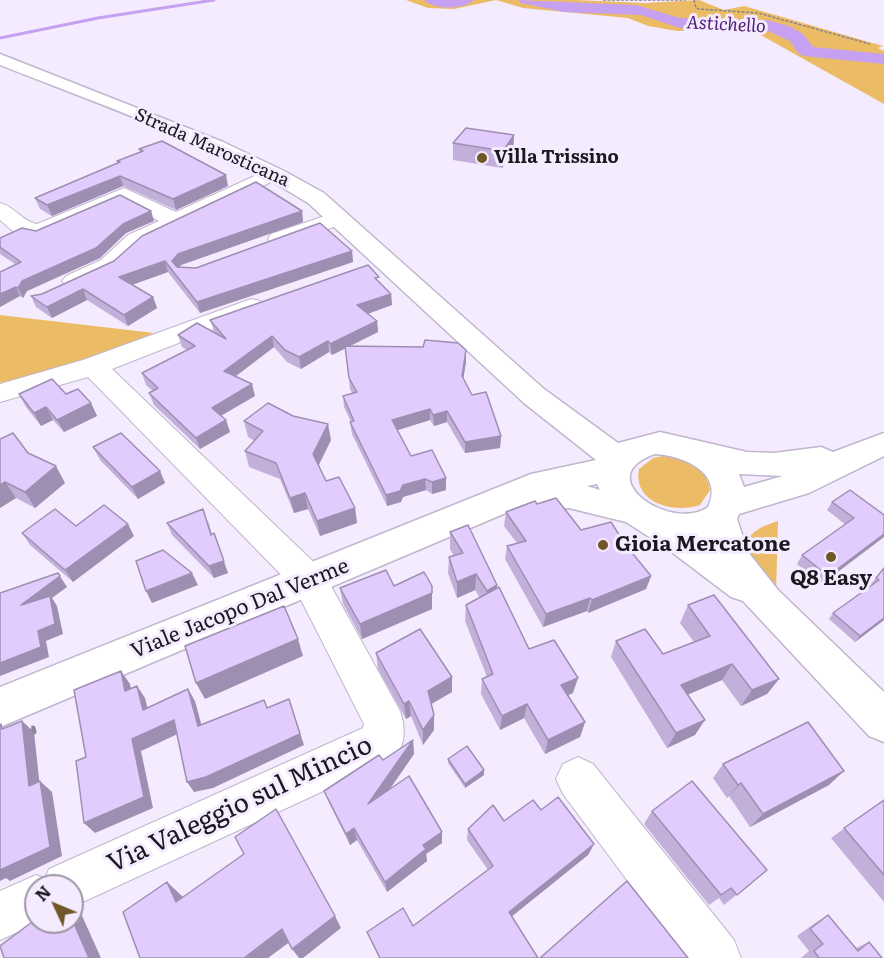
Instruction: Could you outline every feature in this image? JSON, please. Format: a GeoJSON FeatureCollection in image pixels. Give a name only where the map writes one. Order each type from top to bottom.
{"type":"FeatureCollection","features":[{"type":"Feature","properties":{"kind":"main road","name":"Strada Marosticana"},"geometry":{"type":"LineString","coordinates":[[0,59],[194,136],[274,173],[316,198],[337,218],[374,265],[615,464]]}},
{"type":"Feature","properties":{"kind":"main road","name":"Strada Marosticana"},"geometry":{"type":"LineString","coordinates":[[534,396],[616,428],[737,464],[774,466],[871,448]]}},
{"type":"Feature","properties":{"kind":"main road","name":"Strada Marosticana"},"geometry":{"type":"LineString","coordinates":[[534,396],[559,432],[563,445],[560,466],[543,483]]}},
{"type":"Feature","properties":{"kind":"main road"},"geometry":{"type":"LineString","coordinates":[[765,602],[678,537],[639,515],[615,490],[615,464],[639,446],[683,447],[710,460],[728,481],[730,493],[724,511],[732,559],[765,602],[884,721]]}},
{"type":"Feature","properties":{"kind":"main road"},"geometry":{"type":"LineString","coordinates":[[639,515],[667,527],[686,529],[705,526],[724,511],[797,484],[871,448]]}},
{"type":"Feature","properties":{"kind":"main road","name":"Viale Jacopo Dal Verme"},"geometry":{"type":"LineString","coordinates":[[7,723],[309,580],[543,483],[615,464]]}},
{"type":"Feature","properties":{"kind":"main road","name":"Viale Jacopo Dal Verme"},"geometry":{"type":"LineString","coordinates":[[480,510],[513,506],[551,495],[606,502],[639,515]]}},
{"type":"Feature","properties":{"kind":"street"},"geometry":{"type":"LineString","coordinates":[[58,289],[109,265],[129,244],[274,173]]}},
{"type":"Feature","properties":{"kind":"street"},"geometry":{"type":"LineString","coordinates":[[0,209],[23,228],[39,231],[124,194],[174,220]]}},
{"type":"Feature","properties":{"kind":"street"},"geometry":{"type":"LineString","coordinates":[[264,245],[337,218]]}},
{"type":"Feature","properties":{"kind":"street"},"geometry":{"type":"LineString","coordinates":[[0,393],[93,366],[201,323],[277,298]]}},
{"type":"Feature","properties":{"kind":"street"},"geometry":{"type":"LineString","coordinates":[[93,366],[309,580]]}},
{"type":"Feature","properties":{"kind":"street","name":"Via Valeggio sul Mincio"},"geometry":{"type":"LineString","coordinates":[[84,878],[381,741],[385,723],[309,580]]}},
{"type":"Feature","properties":{"kind":"street"},"geometry":{"type":"LineString","coordinates":[[578,779],[716,958]]}},
{"type":"Feature","properties":{"kind":"street"},"geometry":{"type":"LineString","coordinates":[[0,916],[24,905]]}},
{"type":"Feature","properties":{"kind":"path"},"geometry":{"type":"LineString","coordinates":[[603,0],[686,0]]}},
{"type":"Feature","properties":{"kind":"path"},"geometry":{"type":"LineString","coordinates":[[694,0],[699,9],[758,13],[870,44]]}},
{"type":"Feature","properties":{"kind":"shaded area"},"geometry":{"type":"Polygon","coordinates":[[[406,0],[496,0],[454,9],[428,8],[406,0]]]}},
{"type":"Feature","properties":{"kind":"shaded area"},"geometry":{"type":"Polygon","coordinates":[[[496,0],[645,3],[699,0],[724,10],[744,6],[883,46],[878,48],[884,51],[884,104],[757,33],[731,29],[677,31],[648,26],[628,18],[523,8],[496,0]]]}},
{"type":"Feature","properties":{"kind":"shaded area"},"geometry":{"type":"Polygon","coordinates":[[[0,315],[154,333],[66,367],[0,383],[0,315]]]}},
{"type":"Feature","properties":{"kind":"shaded area"},"geometry":{"type":"Polygon","coordinates":[[[663,456],[679,458],[700,469],[710,490],[700,505],[668,507],[649,498],[642,490],[639,469],[653,458],[663,456]]]}},
{"type":"Feature","properties":{"kind":"shaded area"},"geometry":{"type":"Polygon","coordinates":[[[778,521],[776,593],[745,553],[748,540],[755,531],[778,521]]]}},
{"type":"Feature","properties":{"kind":"building"},"geometry":{"type":"Polygon","coordinates":[[[466,128],[514,135],[503,151],[453,143],[466,128]]]}},
{"type":"Feature","properties":{"kind":"building"},"geometry":{"type":"Polygon","coordinates":[[[162,141],[226,175],[173,199],[120,176],[47,205],[35,198],[143,151],[139,149],[162,141]]]}},
{"type":"Feature","properties":{"kind":"building"},"geometry":{"type":"Polygon","coordinates":[[[256,182],[302,211],[178,254],[172,261],[177,267],[196,268],[320,223],[352,251],[197,302],[165,261],[119,277],[153,297],[124,315],[83,289],[47,307],[31,296],[42,294],[114,261],[142,236],[256,182]]]}},
{"type":"Feature","properties":{"kind":"building"},"geometry":{"type":"Polygon","coordinates":[[[120,195],[151,211],[123,224],[96,248],[22,281],[18,288],[0,294],[0,272],[21,262],[0,247],[0,238],[22,228],[36,231],[120,195]]]}},
{"type":"Feature","properties":{"kind":"building"},"geometry":{"type":"Polygon","coordinates":[[[368,265],[379,277],[375,278],[391,294],[357,305],[377,321],[330,344],[328,341],[299,357],[285,350],[272,336],[224,371],[252,384],[212,408],[226,420],[196,438],[149,393],[158,388],[142,373],[195,346],[178,335],[197,323],[226,339],[210,320],[368,265]]]}},
{"type":"Feature","properties":{"kind":"building"},"geometry":{"type":"Polygon","coordinates":[[[425,340],[458,343],[466,350],[462,376],[472,395],[486,392],[501,436],[465,442],[447,411],[433,415],[430,409],[392,420],[411,456],[432,450],[446,478],[432,482],[425,479],[403,485],[400,491],[386,495],[350,422],[354,421],[343,396],[357,392],[349,378],[345,346],[423,347],[425,340]]]}},
{"type":"Feature","properties":{"kind":"building"},"geometry":{"type":"Polygon","coordinates":[[[52,379],[66,394],[78,389],[91,403],[57,420],[46,407],[34,413],[19,394],[52,379]]]}},
{"type":"Feature","properties":{"kind":"building"},"geometry":{"type":"Polygon","coordinates":[[[268,403],[293,416],[328,424],[313,454],[326,481],[339,477],[355,508],[317,521],[305,493],[290,498],[276,463],[245,451],[263,431],[244,421],[268,403]]]}},
{"type":"Feature","properties":{"kind":"building"},"geometry":{"type":"Polygon","coordinates":[[[13,433],[28,453],[56,466],[25,492],[5,482],[0,485],[0,439],[13,433]]]}},
{"type":"Feature","properties":{"kind":"building"},"geometry":{"type":"Polygon","coordinates":[[[121,433],[160,471],[132,487],[93,447],[121,433]]]}},
{"type":"Feature","properties":{"kind":"building"},"geometry":{"type":"Polygon","coordinates":[[[850,490],[884,515],[884,534],[828,576],[802,555],[854,518],[832,502],[850,490]]]}},
{"type":"Feature","properties":{"kind":"building"},"geometry":{"type":"Polygon","coordinates":[[[556,498],[581,530],[611,522],[625,544],[651,576],[592,600],[590,598],[546,614],[507,546],[526,541],[506,512],[535,501],[537,504],[556,498]]]}},
{"type":"Feature","properties":{"kind":"building"},"geometry":{"type":"Polygon","coordinates":[[[104,505],[128,524],[65,570],[22,533],[55,509],[76,526],[104,505]]]}},
{"type":"Feature","properties":{"kind":"building"},"geometry":{"type":"Polygon","coordinates":[[[203,509],[211,535],[214,533],[224,561],[209,566],[167,523],[203,509]]]}},
{"type":"Feature","properties":{"kind":"building"},"geometry":{"type":"Polygon","coordinates":[[[468,525],[497,585],[487,591],[476,574],[457,582],[449,557],[463,553],[450,532],[468,525]]]}},
{"type":"Feature","properties":{"kind":"building"},"geometry":{"type":"Polygon","coordinates":[[[163,550],[192,573],[146,591],[136,561],[163,550]]]}},
{"type":"Feature","properties":{"kind":"building"},"geometry":{"type":"Polygon","coordinates":[[[884,568],[884,618],[860,636],[833,613],[879,580],[876,578],[884,568]]]}},
{"type":"Feature","properties":{"kind":"building"},"geometry":{"type":"Polygon","coordinates":[[[386,570],[394,586],[424,572],[432,586],[432,593],[360,624],[340,588],[386,570]]]}},
{"type":"Feature","properties":{"kind":"building"},"geometry":{"type":"Polygon","coordinates":[[[58,573],[60,576],[21,605],[50,596],[55,624],[38,631],[41,647],[0,663],[0,593],[58,573]]]}},
{"type":"Feature","properties":{"kind":"building"},"geometry":{"type":"Polygon","coordinates":[[[499,587],[529,649],[554,640],[578,678],[561,685],[585,722],[548,740],[527,704],[502,716],[482,679],[493,674],[466,605],[499,587]]]}},
{"type":"Feature","properties":{"kind":"building"},"geometry":{"type":"Polygon","coordinates":[[[714,595],[779,679],[752,690],[732,664],[681,685],[705,720],[676,733],[616,641],[645,629],[663,654],[710,636],[688,605],[714,595]]]}},
{"type":"Feature","properties":{"kind":"building"},"geometry":{"type":"Polygon","coordinates":[[[284,606],[298,639],[196,683],[185,646],[284,606]]]}},
{"type":"Feature","properties":{"kind":"building"},"geometry":{"type":"Polygon","coordinates":[[[420,629],[452,677],[428,691],[434,715],[423,730],[409,701],[404,704],[376,653],[420,629]]]}},
{"type":"Feature","properties":{"kind":"building"},"geometry":{"type":"Polygon","coordinates":[[[121,671],[125,691],[137,686],[143,710],[188,689],[198,726],[264,700],[267,708],[289,699],[300,734],[206,777],[187,782],[174,720],[132,739],[144,797],[84,823],[76,761],[86,757],[74,690],[121,671]]]}},
{"type":"Feature","properties":{"kind":"building"},"geometry":{"type":"Polygon","coordinates":[[[22,721],[29,786],[40,781],[50,847],[0,870],[0,725],[2,729],[22,721]]]}},
{"type":"Feature","properties":{"kind":"building"},"geometry":{"type":"Polygon","coordinates":[[[808,722],[844,771],[763,814],[741,783],[738,785],[723,764],[808,722]]]}},
{"type":"Feature","properties":{"kind":"building"},"geometry":{"type":"Polygon","coordinates":[[[413,740],[368,804],[409,776],[442,832],[423,845],[426,849],[385,882],[354,828],[346,834],[324,791],[379,755],[383,760],[413,740]]]}},
{"type":"Feature","properties":{"kind":"building"},"geometry":{"type":"Polygon","coordinates":[[[467,746],[484,770],[465,784],[448,759],[467,746]]]}},
{"type":"Feature","properties":{"kind":"building"},"geometry":{"type":"Polygon","coordinates":[[[692,781],[767,870],[737,895],[731,888],[721,895],[652,811],[692,781]]]}},
{"type":"Feature","properties":{"kind":"building"},"geometry":{"type":"Polygon","coordinates":[[[558,797],[594,844],[509,912],[538,958],[380,958],[367,932],[403,908],[413,926],[493,866],[468,829],[493,805],[504,821],[533,800],[541,810],[558,797]]]}},
{"type":"Feature","properties":{"kind":"building"},"geometry":{"type":"Polygon","coordinates":[[[884,800],[884,875],[844,828],[884,800]]]}},
{"type":"Feature","properties":{"kind":"building"},"geometry":{"type":"Polygon","coordinates":[[[276,809],[335,916],[292,949],[282,929],[244,958],[140,958],[123,912],[167,882],[176,902],[244,854],[235,837],[276,809]]]}},
{"type":"Feature","properties":{"kind":"building"},"geometry":{"type":"Polygon","coordinates":[[[627,881],[688,958],[540,958],[627,881]]]}},
{"type":"Feature","properties":{"kind":"building"},"geometry":{"type":"Polygon","coordinates":[[[828,915],[858,951],[869,942],[882,958],[819,958],[814,951],[823,944],[810,929],[828,915]]]}},
{"type":"Feature","properties":{"kind":"building"},"geometry":{"type":"Polygon","coordinates":[[[24,928],[24,934],[79,934],[89,958],[4,958],[0,946],[24,928]]]}},
{"type":"Feature","properties":{"kind":"waterway"},"geometry":{"type":"LineString","coordinates":[[0,38],[98,18],[214,0]]}},
{"type":"Feature","properties":{"kind":"waterway","name":"Astichello"},"geometry":{"type":"LineString","coordinates":[[432,0],[457,3],[466,0]]}},
{"type":"Feature","properties":{"kind":"waterway","name":"Astichello"},"geometry":{"type":"LineString","coordinates":[[526,0],[564,8],[641,10],[680,23],[767,25],[783,29],[797,38],[805,50],[810,52],[884,59]]}},
{"type":"Feature","properties":{"kind":"place","name":"Villa Trissino"},"geometry":{"type":"Point","coordinates":[482,158]}},
{"type":"Feature","properties":{"kind":"place","name":"Gioia Mercatone"},"geometry":{"type":"Point","coordinates":[603,545]}},
{"type":"Feature","properties":{"kind":"place","name":"Q8 Easy"},"geometry":{"type":"Point","coordinates":[831,557]}}]}
